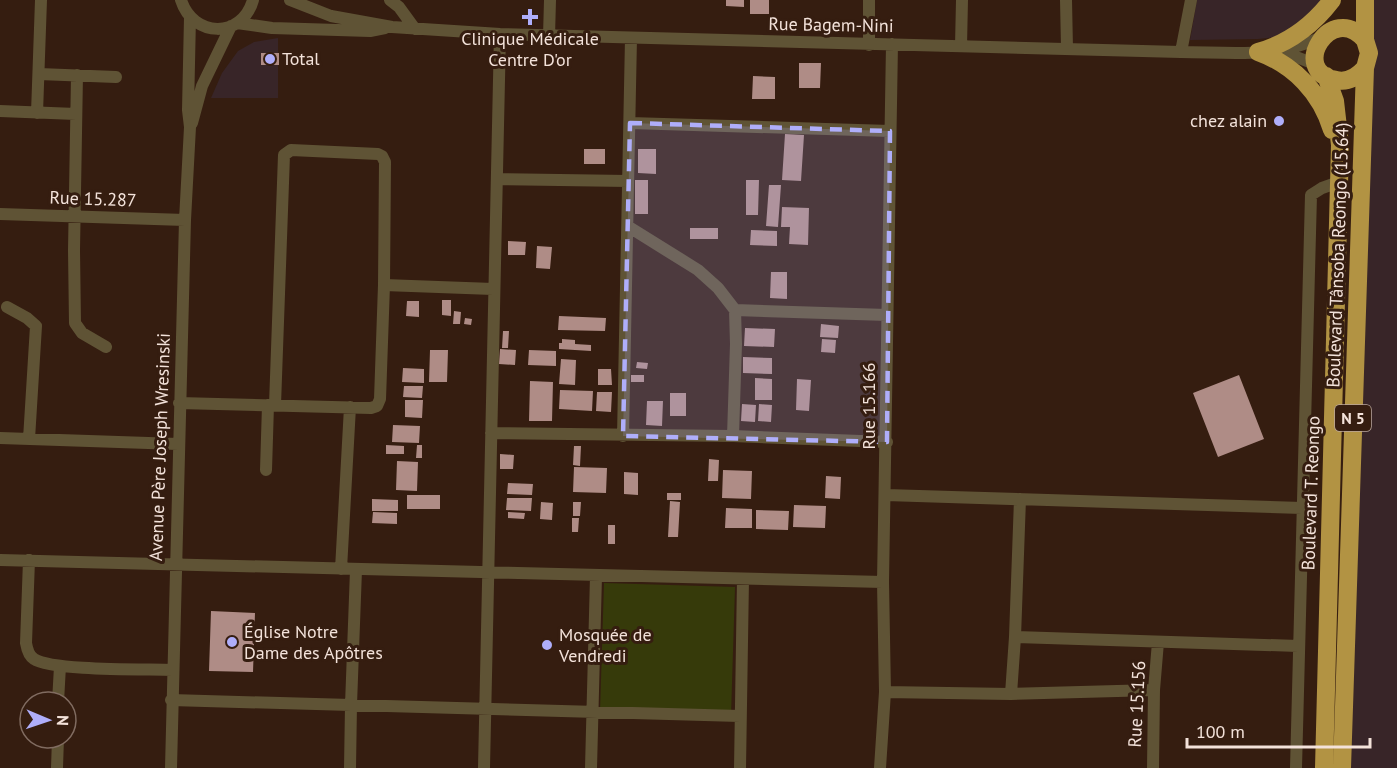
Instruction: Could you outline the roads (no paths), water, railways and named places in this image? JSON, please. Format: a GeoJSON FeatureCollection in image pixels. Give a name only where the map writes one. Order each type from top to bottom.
{"type":"FeatureCollection","features":[{"type":"Feature","properties":{"kind":"highway","name":"N 5"},"geometry":{"type":"LineString","coordinates":[[1321,71],[1315,51],[1334,0]]}},
{"type":"Feature","properties":{"kind":"highway"},"geometry":{"type":"LineString","coordinates":[[1264,52],[1302,32],[1334,0]]}},
{"type":"Feature","properties":{"kind":"highway","name":"Boulevard Tânsoba Reongo (15.64)"},"geometry":{"type":"LineString","coordinates":[[1342,768],[1365,68],[1369,53],[1365,40],[1365,0]]}},
{"type":"Feature","properties":{"kind":"highway"},"geometry":{"type":"LineString","coordinates":[[1321,36],[1336,27],[1350,28],[1356,30],[1365,40]]}},
{"type":"Feature","properties":{"kind":"highway"},"geometry":{"type":"LineString","coordinates":[[1264,52],[1285,64],[1314,91],[1331,126],[1339,173]]}},
{"type":"Feature","properties":{"kind":"highway"},"geometry":{"type":"LineString","coordinates":[[1321,71],[1340,81],[1347,81],[1365,68]]}},
{"type":"Feature","properties":{"kind":"highway","name":"Boulevard T. Reongo"},"geometry":{"type":"LineString","coordinates":[[1321,71],[1336,109],[1340,136],[1324,768]]}},
{"type":"Feature","properties":{"kind":"street"},"geometry":{"type":"LineString","coordinates":[[37,112],[41,0]]}},
{"type":"Feature","properties":{"kind":"street"},"geometry":{"type":"LineString","coordinates":[[181,0],[190,17],[209,28],[220,29],[234,25],[370,31],[393,27]]}},
{"type":"Feature","properties":{"kind":"street","name":"Avenue Père Joseph Wresinski"},"geometry":{"type":"LineString","coordinates":[[190,127],[202,86],[234,25],[245,16],[253,0]]}},
{"type":"Feature","properties":{"kind":"street"},"geometry":{"type":"LineString","coordinates":[[290,0],[331,15],[393,27]]}},
{"type":"Feature","properties":{"kind":"street"},"geometry":{"type":"LineString","coordinates":[[390,0],[399,7],[415,29]]}},
{"type":"Feature","properties":{"kind":"street"},"geometry":{"type":"LineString","coordinates":[[549,36],[550,0]]}},
{"type":"Feature","properties":{"kind":"street"},"geometry":{"type":"LineString","coordinates":[[869,0],[869,45]]}},
{"type":"Feature","properties":{"kind":"street"},"geometry":{"type":"LineString","coordinates":[[961,46],[962,0]]}},
{"type":"Feature","properties":{"kind":"street"},"geometry":{"type":"LineString","coordinates":[[1066,0],[1067,48]]}},
{"type":"Feature","properties":{"kind":"street"},"geometry":{"type":"LineString","coordinates":[[1181,52],[1191,0]]}},
{"type":"Feature","properties":{"kind":"street","name":"Avenue Père Joseph Wresinski"},"geometry":{"type":"LineString","coordinates":[[171,768],[179,403],[190,127],[188,110],[190,17]]}},
{"type":"Feature","properties":{"kind":"street","name":"Rue Bagem-Nini"},"geometry":{"type":"LineString","coordinates":[[393,27],[549,36],[1181,52],[1264,52]]}},
{"type":"Feature","properties":{"kind":"street"},"geometry":{"type":"LineString","coordinates":[[484,768],[500,34]]}},
{"type":"Feature","properties":{"kind":"street"},"geometry":{"type":"LineString","coordinates":[[1264,52],[1301,46],[1321,36]]}},
{"type":"Feature","properties":{"kind":"street"},"geometry":{"type":"LineString","coordinates":[[624,436],[631,38]]}},
{"type":"Feature","properties":{"kind":"street","name":"Rue 15.166"},"geometry":{"type":"LineString","coordinates":[[880,768],[885,692],[883,582],[892,44]]}},
{"type":"Feature","properties":{"kind":"street"},"geometry":{"type":"LineString","coordinates":[[1264,52],[1299,58],[1321,71]]}},
{"type":"Feature","properties":{"kind":"street"},"geometry":{"type":"LineString","coordinates":[[39,74],[116,77]]}},
{"type":"Feature","properties":{"kind":"street"},"geometry":{"type":"LineString","coordinates":[[77,75],[74,216],[75,323],[82,333],[106,348]]}},
{"type":"Feature","properties":{"kind":"street"},"geometry":{"type":"LineString","coordinates":[[0,111],[76,114]]}},
{"type":"Feature","properties":{"kind":"street"},"geometry":{"type":"LineString","coordinates":[[630,123],[890,131]]}},
{"type":"Feature","properties":{"kind":"street"},"geometry":{"type":"LineString","coordinates":[[179,403],[272,405],[350,407],[371,408],[377,406],[380,399],[384,285],[385,162],[382,156],[287,151],[284,155],[272,405],[266,470]]}},
{"type":"Feature","properties":{"kind":"street"},"geometry":{"type":"LineString","coordinates":[[1296,768],[1311,195],[1339,173]]}},
{"type":"Feature","properties":{"kind":"street"},"geometry":{"type":"LineString","coordinates":[[497,179],[628,181]]}},
{"type":"Feature","properties":{"kind":"street","name":"Rue 15.287"},"geometry":{"type":"LineString","coordinates":[[0,213],[185,220]]}},
{"type":"Feature","properties":{"kind":"street"},"geometry":{"type":"LineString","coordinates":[[628,227],[698,270],[718,288],[735,310],[733,436]]}},
{"type":"Feature","properties":{"kind":"street"},"geometry":{"type":"LineString","coordinates":[[384,285],[493,290]]}},
{"type":"Feature","properties":{"kind":"street"},"geometry":{"type":"LineString","coordinates":[[7,308],[27,318],[36,326],[29,439]]}},
{"type":"Feature","properties":{"kind":"street"},"geometry":{"type":"LineString","coordinates":[[735,310],[887,315]]}},
{"type":"Feature","properties":{"kind":"street"},"geometry":{"type":"LineString","coordinates":[[341,569],[350,407]]}},
{"type":"Feature","properties":{"kind":"street"},"geometry":{"type":"LineString","coordinates":[[491,433],[733,436],[887,442]]}},
{"type":"Feature","properties":{"kind":"street"},"geometry":{"type":"LineString","coordinates":[[0,438],[178,444]]}},
{"type":"Feature","properties":{"kind":"street"},"geometry":{"type":"LineString","coordinates":[[886,495],[1302,508]]}},
{"type":"Feature","properties":{"kind":"street"},"geometry":{"type":"LineString","coordinates":[[1011,694],[1020,499]]}},
{"type":"Feature","properties":{"kind":"street"},"geometry":{"type":"LineString","coordinates":[[0,560],[883,582]]}},
{"type":"Feature","properties":{"kind":"street"},"geometry":{"type":"LineString","coordinates":[[29,560],[26,643],[28,653],[34,660],[60,666],[172,670]]}},
{"type":"Feature","properties":{"kind":"street"},"geometry":{"type":"LineString","coordinates":[[350,768],[356,570]]}},
{"type":"Feature","properties":{"kind":"street"},"geometry":{"type":"LineString","coordinates":[[591,768],[596,576]]}},
{"type":"Feature","properties":{"kind":"street"},"geometry":{"type":"LineString","coordinates":[[740,768],[743,579]]}},
{"type":"Feature","properties":{"kind":"street"},"geometry":{"type":"LineString","coordinates":[[1015,637],[1298,646]]}},
{"type":"Feature","properties":{"kind":"street","name":"Rue 15.156"},"geometry":{"type":"LineString","coordinates":[[1153,768],[1154,690],[1158,642]]}},
{"type":"Feature","properties":{"kind":"street"},"geometry":{"type":"LineString","coordinates":[[59,690],[60,666]]}},
{"type":"Feature","properties":{"kind":"street"},"geometry":{"type":"LineString","coordinates":[[885,692],[1011,694],[1154,690]]}},
{"type":"Feature","properties":{"kind":"street"},"geometry":{"type":"LineString","coordinates":[[171,700],[740,716]]}},
{"type":"Feature","properties":{"kind":"street"},"geometry":{"type":"LineString","coordinates":[[57,768],[58,750]]}},
{"type":"Feature","properties":{"kind":"place","name":"Clinique Médicale Centre D'or"},"geometry":{"type":"Point","coordinates":[530,17]}},
{"type":"Feature","properties":{"kind":"place","name":"Total"},"geometry":{"type":"Point","coordinates":[270,59]}},
{"type":"Feature","properties":{"kind":"place","name":"chez alain"},"geometry":{"type":"Point","coordinates":[1279,121]}},
{"type":"Feature","properties":{"kind":"place","name":"Église Notre Dame des Apôtres"},"geometry":{"type":"Point","coordinates":[232,642]}},
{"type":"Feature","properties":{"kind":"place","name":"Mosquée de Vendredi"},"geometry":{"type":"Point","coordinates":[547,645]}}]}
